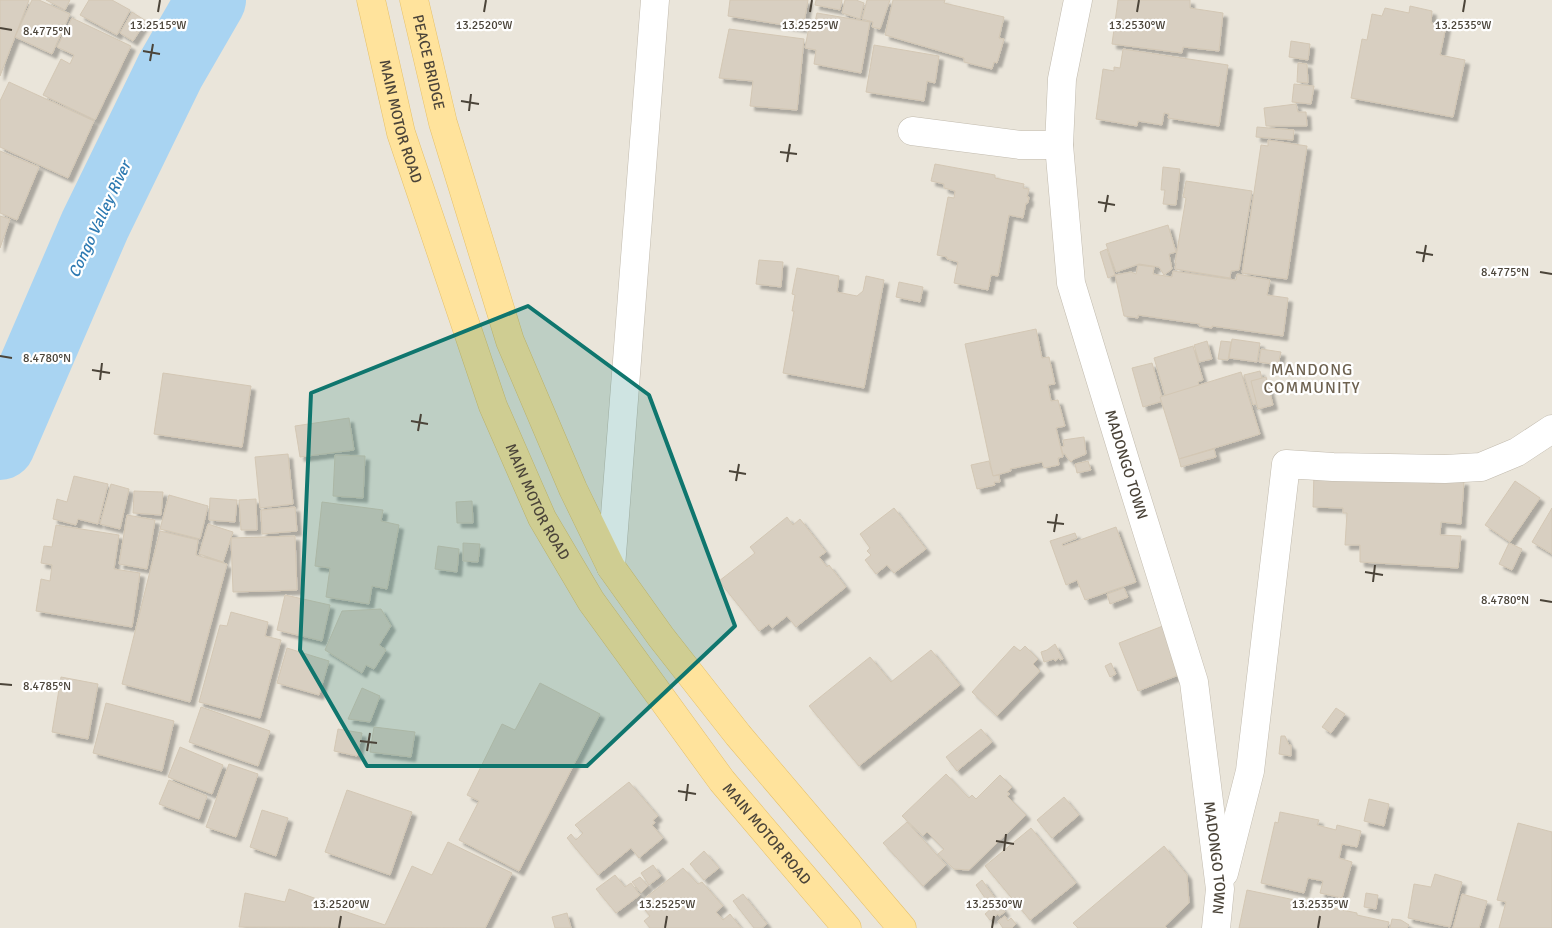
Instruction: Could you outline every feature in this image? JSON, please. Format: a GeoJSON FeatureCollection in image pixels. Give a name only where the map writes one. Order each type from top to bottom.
{"type":"FeatureCollection","features":[{"type":"Feature","properties":{"kind":"main road","name":"MAIN MOTOR ROAD"},"geometry":{"type":"LineString","coordinates":[[371,0],[400,133],[493,406],[542,518],[591,601],[722,781],[847,928]]}},
{"type":"Feature","properties":{"kind":"main road","name":"PEACE BRIDGE"},"geometry":{"type":"LineString","coordinates":[[414,0],[442,123],[510,341],[573,489],[611,567]]}},
{"type":"Feature","properties":{"kind":"main road"},"geometry":{"type":"LineString","coordinates":[[611,567],[661,637],[738,735],[902,928]]}},
{"type":"Feature","properties":{"kind":"street"},"geometry":{"type":"LineString","coordinates":[[611,567],[655,0]]}},
{"type":"Feature","properties":{"kind":"street","name":"MADONGO TOWN"},"geometry":{"type":"LineString","coordinates":[[1078,0],[1062,79],[1059,145],[1071,283],[1126,468],[1194,682],[1220,889],[1216,928]]}},
{"type":"Feature","properties":{"kind":"street"},"geometry":{"type":"LineString","coordinates":[[912,131],[1020,145],[1059,145]]}},
{"type":"Feature","properties":{"kind":"street"},"geometry":{"type":"LineString","coordinates":[[1220,889],[1250,771],[1286,464],[1436,469],[1481,466],[1517,452],[1552,429]]}},
{"type":"Feature","properties":{"kind":"highlighted area"},"geometry":{"type":"Polygon","coordinates":[[[528,306],[649,395],[735,626],[587,766],[367,766],[300,650],[311,393],[528,306]]]}},
{"type":"Feature","properties":{"kind":"shaded area"},"geometry":{"type":"Polygon","coordinates":[[[0,0],[1552,0],[1552,928],[0,928],[0,0]]]}},
{"type":"Feature","properties":{"kind":"building"},"geometry":{"type":"Polygon","coordinates":[[[0,0],[29,0],[0,76],[0,0]]]}},
{"type":"Feature","properties":{"kind":"building"},"geometry":{"type":"Polygon","coordinates":[[[32,0],[39,0],[70,14],[52,54],[15,37],[32,0]]]}},
{"type":"Feature","properties":{"kind":"building"},"geometry":{"type":"Polygon","coordinates":[[[46,0],[70,0],[65,10],[46,0]]]}},
{"type":"Feature","properties":{"kind":"building"},"geometry":{"type":"Polygon","coordinates":[[[89,0],[112,0],[130,10],[117,35],[80,15],[89,0]]]}},
{"type":"Feature","properties":{"kind":"building"},"geometry":{"type":"Polygon","coordinates":[[[730,0],[808,0],[803,28],[728,16],[730,0]]]}},
{"type":"Feature","properties":{"kind":"building"},"geometry":{"type":"Polygon","coordinates":[[[816,0],[842,0],[840,10],[815,5],[816,0]]]}},
{"type":"Feature","properties":{"kind":"building"},"geometry":{"type":"Polygon","coordinates":[[[845,0],[856,0],[864,3],[860,19],[842,13],[845,0]]]}},
{"type":"Feature","properties":{"kind":"building"},"geometry":{"type":"Polygon","coordinates":[[[867,0],[890,0],[880,29],[872,27],[873,22],[862,19],[867,0]]]}},
{"type":"Feature","properties":{"kind":"building"},"geometry":{"type":"Polygon","coordinates":[[[893,0],[945,0],[944,3],[1004,17],[999,38],[1004,39],[997,63],[994,62],[992,69],[964,62],[964,58],[885,35],[893,0]]]}},
{"type":"Feature","properties":{"kind":"building"},"geometry":{"type":"Polygon","coordinates":[[[1118,0],[1190,0],[1190,8],[1223,13],[1219,51],[1183,47],[1182,53],[1112,44],[1118,0]]]}},
{"type":"Feature","properties":{"kind":"building"},"geometry":{"type":"Polygon","coordinates":[[[1410,6],[1432,11],[1431,23],[1446,26],[1440,55],[1465,60],[1453,117],[1351,98],[1362,39],[1367,40],[1372,14],[1382,16],[1385,8],[1409,13],[1410,6]]]}},
{"type":"Feature","properties":{"kind":"building"},"geometry":{"type":"Polygon","coordinates":[[[132,12],[146,21],[133,41],[120,33],[132,12]]]}},
{"type":"Feature","properties":{"kind":"building"},"geometry":{"type":"Polygon","coordinates":[[[817,13],[870,22],[861,73],[814,64],[816,50],[805,48],[810,21],[815,22],[817,13]]]}},
{"type":"Feature","properties":{"kind":"building"},"geometry":{"type":"Polygon","coordinates":[[[72,18],[131,46],[95,120],[43,95],[61,59],[70,64],[74,55],[57,47],[72,18]]]}},
{"type":"Feature","properties":{"kind":"building"},"geometry":{"type":"Polygon","coordinates":[[[729,29],[804,39],[797,110],[750,106],[753,81],[719,78],[729,29]]]}},
{"type":"Feature","properties":{"kind":"building"},"geometry":{"type":"Polygon","coordinates":[[[1291,41],[1310,44],[1308,60],[1289,57],[1291,41]]]}},
{"type":"Feature","properties":{"kind":"building"},"geometry":{"type":"Polygon","coordinates":[[[874,45],[939,56],[935,83],[927,81],[924,101],[866,92],[874,45]]]}},
{"type":"Feature","properties":{"kind":"building"},"geometry":{"type":"Polygon","coordinates":[[[1123,49],[1228,65],[1219,126],[1168,118],[1169,114],[1164,113],[1162,125],[1138,121],[1137,126],[1096,119],[1103,69],[1114,71],[1114,67],[1120,68],[1123,49]]]}},
{"type":"Feature","properties":{"kind":"building"},"geometry":{"type":"Polygon","coordinates":[[[1298,63],[1307,64],[1308,83],[1297,82],[1298,63]]]}},
{"type":"Feature","properties":{"kind":"building"},"geometry":{"type":"Polygon","coordinates":[[[9,82],[94,121],[68,178],[0,147],[0,101],[9,82]]]}},
{"type":"Feature","properties":{"kind":"building"},"geometry":{"type":"Polygon","coordinates":[[[1294,84],[1314,86],[1311,104],[1292,102],[1294,84]]]}},
{"type":"Feature","properties":{"kind":"building"},"geometry":{"type":"Polygon","coordinates":[[[1296,104],[1298,112],[1306,112],[1307,126],[1266,126],[1264,108],[1296,104]]]}},
{"type":"Feature","properties":{"kind":"building"},"geometry":{"type":"Polygon","coordinates":[[[1257,127],[1294,130],[1293,140],[1256,137],[1257,127]]]}},
{"type":"Feature","properties":{"kind":"building"},"geometry":{"type":"Polygon","coordinates":[[[1268,140],[1307,146],[1287,279],[1242,273],[1261,145],[1268,146],[1268,140]]]}},
{"type":"Feature","properties":{"kind":"building"},"geometry":{"type":"Polygon","coordinates":[[[0,151],[39,167],[17,220],[0,213],[0,151]]]}},
{"type":"Feature","properties":{"kind":"building"},"geometry":{"type":"Polygon","coordinates":[[[935,164],[995,175],[995,178],[1024,184],[1023,188],[1029,189],[1028,203],[1026,203],[1023,218],[1009,215],[998,276],[991,275],[988,290],[954,283],[958,262],[937,255],[948,197],[954,198],[955,191],[944,188],[944,184],[931,181],[935,164]]]}},
{"type":"Feature","properties":{"kind":"building"},"geometry":{"type":"Polygon","coordinates":[[[1163,167],[1180,169],[1176,205],[1163,204],[1165,190],[1161,190],[1163,167]]]}},
{"type":"Feature","properties":{"kind":"building"},"geometry":{"type":"Polygon","coordinates":[[[1186,181],[1252,191],[1239,270],[1231,271],[1230,278],[1175,269],[1186,198],[1183,197],[1186,181]]]}},
{"type":"Feature","properties":{"kind":"building"},"geometry":{"type":"Polygon","coordinates":[[[0,216],[10,219],[0,248],[0,216]]]}},
{"type":"Feature","properties":{"kind":"building"},"geometry":{"type":"Polygon","coordinates":[[[1168,225],[1176,252],[1169,254],[1172,269],[1164,275],[1159,267],[1139,264],[1116,272],[1106,244],[1168,225]]]}},
{"type":"Feature","properties":{"kind":"building"},"geometry":{"type":"Polygon","coordinates":[[[1107,249],[1115,275],[1108,278],[1100,252],[1107,249]]]}},
{"type":"Feature","properties":{"kind":"building"},"geometry":{"type":"Polygon","coordinates":[[[759,260],[783,262],[781,287],[756,284],[759,260]]]}},
{"type":"Feature","properties":{"kind":"building"},"geometry":{"type":"Polygon","coordinates":[[[1138,265],[1154,267],[1153,274],[1172,277],[1173,271],[1236,280],[1237,274],[1270,280],[1267,295],[1288,298],[1283,336],[1212,326],[1212,328],[1199,326],[1200,324],[1138,315],[1138,318],[1124,316],[1115,275],[1131,272],[1136,274],[1138,265]]]}},
{"type":"Feature","properties":{"kind":"building"},"geometry":{"type":"Polygon","coordinates":[[[797,268],[839,276],[837,292],[857,296],[863,291],[866,276],[884,280],[864,388],[783,373],[794,311],[792,311],[795,295],[792,294],[797,268]]]}},
{"type":"Feature","properties":{"kind":"building"},"geometry":{"type":"Polygon","coordinates":[[[899,282],[923,287],[920,302],[896,297],[899,282]]]}},
{"type":"Feature","properties":{"kind":"building"},"geometry":{"type":"Polygon","coordinates":[[[1036,329],[1042,358],[1049,357],[1055,384],[1048,385],[1051,401],[1058,400],[1065,426],[1056,428],[1063,457],[1058,458],[1059,465],[1044,468],[1042,462],[1010,469],[1011,471],[993,476],[965,344],[1036,329]]]}},
{"type":"Feature","properties":{"kind":"building"},"geometry":{"type":"Polygon","coordinates":[[[1232,339],[1260,343],[1257,362],[1229,358],[1232,339]]]}},
{"type":"Feature","properties":{"kind":"building"},"geometry":{"type":"Polygon","coordinates":[[[1207,341],[1212,359],[1199,362],[1194,345],[1207,341]]]}},
{"type":"Feature","properties":{"kind":"building"},"geometry":{"type":"Polygon","coordinates":[[[1221,341],[1231,342],[1228,360],[1218,359],[1221,341]]]}},
{"type":"Feature","properties":{"kind":"building"},"geometry":{"type":"Polygon","coordinates":[[[1193,346],[1203,380],[1198,382],[1200,388],[1166,398],[1154,358],[1193,346]]]}},
{"type":"Feature","properties":{"kind":"building"},"geometry":{"type":"Polygon","coordinates":[[[1261,349],[1281,352],[1278,365],[1259,362],[1261,349]]]}},
{"type":"Feature","properties":{"kind":"building"},"geometry":{"type":"Polygon","coordinates":[[[1152,363],[1163,401],[1143,407],[1132,368],[1152,363]]]}},
{"type":"Feature","properties":{"kind":"building"},"geometry":{"type":"Polygon","coordinates":[[[1260,371],[1268,400],[1253,405],[1244,375],[1260,371]]]}},
{"type":"Feature","properties":{"kind":"building"},"geometry":{"type":"Polygon","coordinates":[[[1241,372],[1260,434],[1179,459],[1160,397],[1241,372]]]}},
{"type":"Feature","properties":{"kind":"building"},"geometry":{"type":"Polygon","coordinates":[[[163,373],[251,386],[242,447],[154,434],[163,373]]]}},
{"type":"Feature","properties":{"kind":"building"},"geometry":{"type":"Polygon","coordinates":[[[1266,377],[1273,405],[1258,409],[1251,381],[1266,377]]]}},
{"type":"Feature","properties":{"kind":"building"},"geometry":{"type":"Polygon","coordinates":[[[349,418],[354,450],[300,457],[295,426],[349,418]]]}},
{"type":"Feature","properties":{"kind":"building"},"geometry":{"type":"Polygon","coordinates":[[[1084,437],[1086,454],[1071,462],[1063,454],[1061,447],[1064,446],[1063,440],[1084,437]]]}},
{"type":"Feature","properties":{"kind":"building"},"geometry":{"type":"Polygon","coordinates":[[[1214,449],[1216,457],[1181,467],[1179,459],[1214,449]]]}},
{"type":"Feature","properties":{"kind":"building"},"geometry":{"type":"Polygon","coordinates":[[[288,454],[293,504],[260,508],[255,457],[288,454]]]}},
{"type":"Feature","properties":{"kind":"building"},"geometry":{"type":"Polygon","coordinates":[[[335,455],[365,456],[363,498],[333,496],[335,455]]]}},
{"type":"Feature","properties":{"kind":"building"},"geometry":{"type":"Polygon","coordinates":[[[989,461],[993,476],[999,475],[1000,482],[994,482],[995,485],[977,489],[971,465],[989,461]]]}},
{"type":"Feature","properties":{"kind":"building"},"geometry":{"type":"Polygon","coordinates":[[[1088,461],[1091,470],[1077,473],[1075,464],[1088,461]]]}},
{"type":"Feature","properties":{"kind":"building"},"geometry":{"type":"Polygon","coordinates":[[[1314,472],[1429,479],[1429,483],[1435,483],[1435,480],[1464,481],[1461,524],[1441,522],[1440,535],[1461,536],[1458,568],[1360,562],[1360,545],[1345,545],[1347,513],[1343,513],[1343,508],[1313,507],[1314,472]]]}},
{"type":"Feature","properties":{"kind":"building"},"geometry":{"type":"Polygon","coordinates":[[[74,476],[108,484],[98,524],[78,519],[76,525],[53,519],[57,499],[67,502],[74,476]]]}},
{"type":"Feature","properties":{"kind":"building"},"geometry":{"type":"Polygon","coordinates":[[[1515,481],[1540,498],[1510,542],[1485,525],[1515,481]]]}},
{"type":"Feature","properties":{"kind":"building"},"geometry":{"type":"Polygon","coordinates":[[[111,484],[129,489],[120,529],[100,524],[111,484]]]}},
{"type":"Feature","properties":{"kind":"building"},"geometry":{"type":"Polygon","coordinates":[[[134,491],[163,492],[161,515],[133,513],[134,491]]]}},
{"type":"Feature","properties":{"kind":"building"},"geometry":{"type":"Polygon","coordinates":[[[169,495],[208,506],[200,539],[160,529],[169,495]]]}},
{"type":"Feature","properties":{"kind":"building"},"geometry":{"type":"Polygon","coordinates":[[[210,498],[237,500],[235,522],[209,520],[210,498]]]}},
{"type":"Feature","properties":{"kind":"building"},"geometry":{"type":"Polygon","coordinates":[[[256,499],[257,530],[241,530],[239,500],[256,499]]]}},
{"type":"Feature","properties":{"kind":"building"},"geometry":{"type":"Polygon","coordinates":[[[472,501],[473,523],[457,523],[456,502],[472,501]]]}},
{"type":"Feature","properties":{"kind":"building"},"geometry":{"type":"Polygon","coordinates":[[[322,502],[383,510],[381,521],[399,525],[387,589],[372,586],[369,604],[326,597],[330,568],[315,566],[322,502]]]}},
{"type":"Feature","properties":{"kind":"building"},"geometry":{"type":"Polygon","coordinates":[[[295,507],[297,531],[262,534],[261,510],[295,507]]]}},
{"type":"Feature","properties":{"kind":"building"},"geometry":{"type":"Polygon","coordinates":[[[894,508],[926,549],[894,573],[887,565],[876,574],[865,560],[871,555],[867,551],[870,548],[860,534],[894,508]]]}},
{"type":"Feature","properties":{"kind":"building"},"geometry":{"type":"Polygon","coordinates":[[[1552,508],[1552,554],[1532,542],[1552,508]]]}},
{"type":"Feature","properties":{"kind":"building"},"geometry":{"type":"Polygon","coordinates":[[[127,515],[155,520],[147,569],[119,564],[127,515]]]}},
{"type":"Feature","properties":{"kind":"building"},"geometry":{"type":"Polygon","coordinates":[[[787,517],[793,525],[800,519],[826,552],[819,557],[827,567],[829,565],[846,587],[796,627],[787,616],[772,628],[769,624],[759,631],[719,581],[755,553],[750,547],[787,517]]]}},
{"type":"Feature","properties":{"kind":"building"},"geometry":{"type":"Polygon","coordinates":[[[208,524],[233,532],[223,562],[199,554],[208,524]]]}},
{"type":"Feature","properties":{"kind":"building"},"geometry":{"type":"Polygon","coordinates":[[[56,525],[119,535],[114,569],[140,573],[132,627],[36,611],[41,579],[50,581],[52,565],[41,563],[44,546],[52,547],[56,525]]]}},
{"type":"Feature","properties":{"kind":"building"},"geometry":{"type":"Polygon","coordinates":[[[1116,527],[1136,582],[1085,600],[1077,580],[1066,585],[1050,541],[1075,533],[1077,538],[1062,544],[1063,546],[1116,527]]]}},
{"type":"Feature","properties":{"kind":"building"},"geometry":{"type":"Polygon","coordinates":[[[160,531],[198,540],[196,555],[227,564],[190,702],[122,684],[160,531]]]}},
{"type":"Feature","properties":{"kind":"building"},"geometry":{"type":"Polygon","coordinates":[[[295,536],[297,590],[233,592],[231,538],[295,536]]]}},
{"type":"Feature","properties":{"kind":"building"},"geometry":{"type":"Polygon","coordinates":[[[463,543],[480,544],[478,562],[463,561],[463,543]]]}},
{"type":"Feature","properties":{"kind":"building"},"geometry":{"type":"Polygon","coordinates":[[[1509,543],[1522,549],[1512,570],[1499,564],[1509,543]]]}},
{"type":"Feature","properties":{"kind":"building"},"geometry":{"type":"Polygon","coordinates":[[[438,546],[459,549],[457,572],[435,569],[438,546]]]}},
{"type":"Feature","properties":{"kind":"building"},"geometry":{"type":"Polygon","coordinates":[[[1124,588],[1128,597],[1110,604],[1107,594],[1124,588]]]}},
{"type":"Feature","properties":{"kind":"building"},"geometry":{"type":"Polygon","coordinates":[[[285,595],[330,605],[322,641],[277,630],[285,595]]]}},
{"type":"Feature","properties":{"kind":"building"},"geometry":{"type":"Polygon","coordinates":[[[381,609],[391,626],[379,645],[386,650],[374,669],[366,665],[362,673],[325,650],[342,611],[381,609]]]}},
{"type":"Feature","properties":{"kind":"building"},"geometry":{"type":"Polygon","coordinates":[[[231,612],[268,622],[265,636],[281,640],[260,718],[199,702],[220,625],[227,626],[231,612]]]}},
{"type":"Feature","properties":{"kind":"building"},"geometry":{"type":"Polygon","coordinates":[[[1168,624],[1186,672],[1138,691],[1119,643],[1168,624]]]}},
{"type":"Feature","properties":{"kind":"building"},"geometry":{"type":"Polygon","coordinates":[[[1055,644],[1063,659],[1060,660],[1059,658],[1055,661],[1054,659],[1044,662],[1041,652],[1055,644]]]}},
{"type":"Feature","properties":{"kind":"building"},"geometry":{"type":"Polygon","coordinates":[[[1014,646],[1020,651],[1025,646],[1038,659],[1033,664],[1040,671],[997,716],[972,692],[1014,646]]]}},
{"type":"Feature","properties":{"kind":"building"},"geometry":{"type":"Polygon","coordinates":[[[287,648],[329,661],[319,695],[277,683],[287,648]]]}},
{"type":"Feature","properties":{"kind":"building"},"geometry":{"type":"Polygon","coordinates":[[[931,650],[960,685],[859,766],[809,706],[870,657],[891,682],[931,650]]]}},
{"type":"Feature","properties":{"kind":"building"},"geometry":{"type":"Polygon","coordinates":[[[1111,663],[1116,674],[1110,677],[1105,666],[1111,663]]]}},
{"type":"Feature","properties":{"kind":"building"},"geometry":{"type":"Polygon","coordinates":[[[61,677],[98,684],[88,739],[52,732],[61,677]]]}},
{"type":"Feature","properties":{"kind":"building"},"geometry":{"type":"Polygon","coordinates":[[[540,683],[600,714],[519,871],[459,840],[479,801],[467,795],[502,724],[515,730],[540,683]]]}},
{"type":"Feature","properties":{"kind":"building"},"geometry":{"type":"Polygon","coordinates":[[[362,688],[380,696],[370,722],[348,719],[362,688]]]}},
{"type":"Feature","properties":{"kind":"building"},"geometry":{"type":"Polygon","coordinates":[[[106,703],[174,721],[162,771],[93,753],[106,703]]]}},
{"type":"Feature","properties":{"kind":"building"},"geometry":{"type":"Polygon","coordinates":[[[201,707],[270,731],[258,766],[189,742],[201,707]]]}},
{"type":"Feature","properties":{"kind":"building"},"geometry":{"type":"Polygon","coordinates":[[[1336,708],[1345,714],[1331,733],[1322,727],[1336,708]]]}},
{"type":"Feature","properties":{"kind":"building"},"geometry":{"type":"Polygon","coordinates":[[[374,727],[415,732],[411,757],[370,752],[374,727]]]}},
{"type":"Feature","properties":{"kind":"building"},"geometry":{"type":"Polygon","coordinates":[[[338,729],[362,733],[357,756],[334,751],[338,729]]]}},
{"type":"Feature","properties":{"kind":"building"},"geometry":{"type":"Polygon","coordinates":[[[981,729],[992,742],[957,771],[946,757],[981,729]]]}},
{"type":"Feature","properties":{"kind":"building"},"geometry":{"type":"Polygon","coordinates":[[[1281,736],[1285,736],[1289,745],[1291,745],[1291,756],[1279,754],[1281,736]]]}},
{"type":"Feature","properties":{"kind":"building"},"geometry":{"type":"Polygon","coordinates":[[[180,747],[223,765],[212,794],[168,777],[180,747]]]}},
{"type":"Feature","properties":{"kind":"building"},"geometry":{"type":"Polygon","coordinates":[[[229,764],[258,774],[236,837],[206,827],[229,764]]]}},
{"type":"Feature","properties":{"kind":"building"},"geometry":{"type":"Polygon","coordinates":[[[946,774],[969,798],[972,795],[976,799],[1000,775],[1012,787],[1007,792],[1010,794],[1007,796],[1026,815],[969,870],[954,869],[938,854],[944,849],[927,832],[923,836],[902,816],[946,774]]]}},
{"type":"Feature","properties":{"kind":"building"},"geometry":{"type":"Polygon","coordinates":[[[169,780],[207,796],[199,819],[159,804],[169,780]]]}},
{"type":"Feature","properties":{"kind":"building"},"geometry":{"type":"Polygon","coordinates":[[[629,782],[658,816],[653,820],[655,823],[652,825],[663,838],[639,858],[631,848],[598,875],[567,838],[571,834],[576,840],[583,833],[575,825],[629,782]]]}},
{"type":"Feature","properties":{"kind":"building"},"geometry":{"type":"Polygon","coordinates":[[[347,790],[412,812],[390,875],[325,852],[347,790]]]}},
{"type":"Feature","properties":{"kind":"building"},"geometry":{"type":"Polygon","coordinates":[[[1064,797],[1079,815],[1052,838],[1037,820],[1064,797]]]}},
{"type":"Feature","properties":{"kind":"building"},"geometry":{"type":"Polygon","coordinates":[[[1369,799],[1389,804],[1384,826],[1364,821],[1369,799]]]}},
{"type":"Feature","properties":{"kind":"building"},"geometry":{"type":"Polygon","coordinates":[[[262,810],[288,818],[276,856],[250,847],[262,810]]]}},
{"type":"Feature","properties":{"kind":"building"},"geometry":{"type":"Polygon","coordinates":[[[1280,812],[1319,820],[1317,825],[1336,830],[1337,825],[1361,831],[1357,847],[1342,844],[1339,858],[1352,862],[1342,898],[1320,893],[1323,881],[1308,878],[1304,893],[1261,883],[1275,822],[1278,823],[1280,812]]]}},
{"type":"Feature","properties":{"kind":"building"},"geometry":{"type":"Polygon","coordinates":[[[907,822],[946,865],[923,886],[883,843],[907,822]]]}},
{"type":"Feature","properties":{"kind":"building"},"geometry":{"type":"Polygon","coordinates":[[[1518,823],[1552,832],[1552,928],[1499,928],[1506,902],[1497,900],[1518,823]]]}},
{"type":"Feature","properties":{"kind":"building"},"geometry":{"type":"Polygon","coordinates":[[[1031,828],[1076,883],[1030,920],[985,866],[1031,828]]]}},
{"type":"Feature","properties":{"kind":"building"},"geometry":{"type":"Polygon","coordinates":[[[448,842],[512,873],[485,928],[239,927],[245,893],[285,902],[289,889],[385,925],[412,866],[432,875],[448,842]]]}},
{"type":"Feature","properties":{"kind":"building"},"geometry":{"type":"Polygon","coordinates":[[[1164,846],[1187,875],[1189,903],[1165,926],[1167,928],[1078,928],[1073,923],[1164,846]]]}},
{"type":"Feature","properties":{"kind":"building"},"geometry":{"type":"Polygon","coordinates":[[[704,851],[719,868],[704,880],[690,864],[704,851]]]}},
{"type":"Feature","properties":{"kind":"building"},"geometry":{"type":"Polygon","coordinates":[[[653,865],[661,876],[649,885],[641,873],[653,865]]]}},
{"type":"Feature","properties":{"kind":"building"},"geometry":{"type":"Polygon","coordinates":[[[683,868],[698,884],[702,882],[723,906],[716,912],[723,920],[730,914],[741,928],[650,928],[644,921],[650,916],[639,903],[683,868]]]}},
{"type":"Feature","properties":{"kind":"building"},"geometry":{"type":"Polygon","coordinates":[[[1435,874],[1462,882],[1450,927],[1408,918],[1414,884],[1431,887],[1435,874]]]}},
{"type":"Feature","properties":{"kind":"building"},"geometry":{"type":"Polygon","coordinates":[[[615,875],[625,887],[631,883],[640,895],[616,913],[596,889],[615,875]]]}},
{"type":"Feature","properties":{"kind":"building"},"geometry":{"type":"Polygon","coordinates":[[[640,877],[648,886],[641,893],[632,882],[640,877]]]}},
{"type":"Feature","properties":{"kind":"building"},"geometry":{"type":"Polygon","coordinates":[[[982,880],[1005,912],[999,916],[998,914],[990,920],[985,914],[992,908],[976,885],[982,880]]]}},
{"type":"Feature","properties":{"kind":"building"},"geometry":{"type":"Polygon","coordinates":[[[1247,890],[1357,913],[1357,915],[1389,922],[1387,928],[1239,928],[1247,890]]]}},
{"type":"Feature","properties":{"kind":"building"},"geometry":{"type":"Polygon","coordinates":[[[1366,893],[1378,895],[1376,909],[1364,907],[1366,893]]]}},
{"type":"Feature","properties":{"kind":"building"},"geometry":{"type":"Polygon","coordinates":[[[743,894],[767,924],[762,928],[754,928],[733,901],[743,894]]]}},
{"type":"Feature","properties":{"kind":"building"},"geometry":{"type":"Polygon","coordinates":[[[1462,894],[1487,901],[1479,928],[1453,928],[1462,894]]]}},
{"type":"Feature","properties":{"kind":"building"},"geometry":{"type":"Polygon","coordinates":[[[567,913],[571,928],[555,928],[552,917],[567,913]]]}},
{"type":"Feature","properties":{"kind":"building"},"geometry":{"type":"Polygon","coordinates":[[[1005,916],[1008,921],[1011,918],[1016,924],[1012,928],[1003,928],[998,921],[1005,916]]]}},
{"type":"Feature","properties":{"kind":"building"},"geometry":{"type":"Polygon","coordinates":[[[1392,919],[1401,920],[1409,925],[1407,928],[1390,928],[1392,919]]]}},
{"type":"Feature","properties":{"kind":"waterway","name":"Congo Valley River"},"geometry":{"type":"LineString","coordinates":[[0,445],[95,225],[170,71],[211,0]]}},
{"type":"Feature","properties":{"kind":"district","name":"MANDONG COMMUNITY"},"geometry":{"type":"Point","coordinates":[1312,378]}}]}
